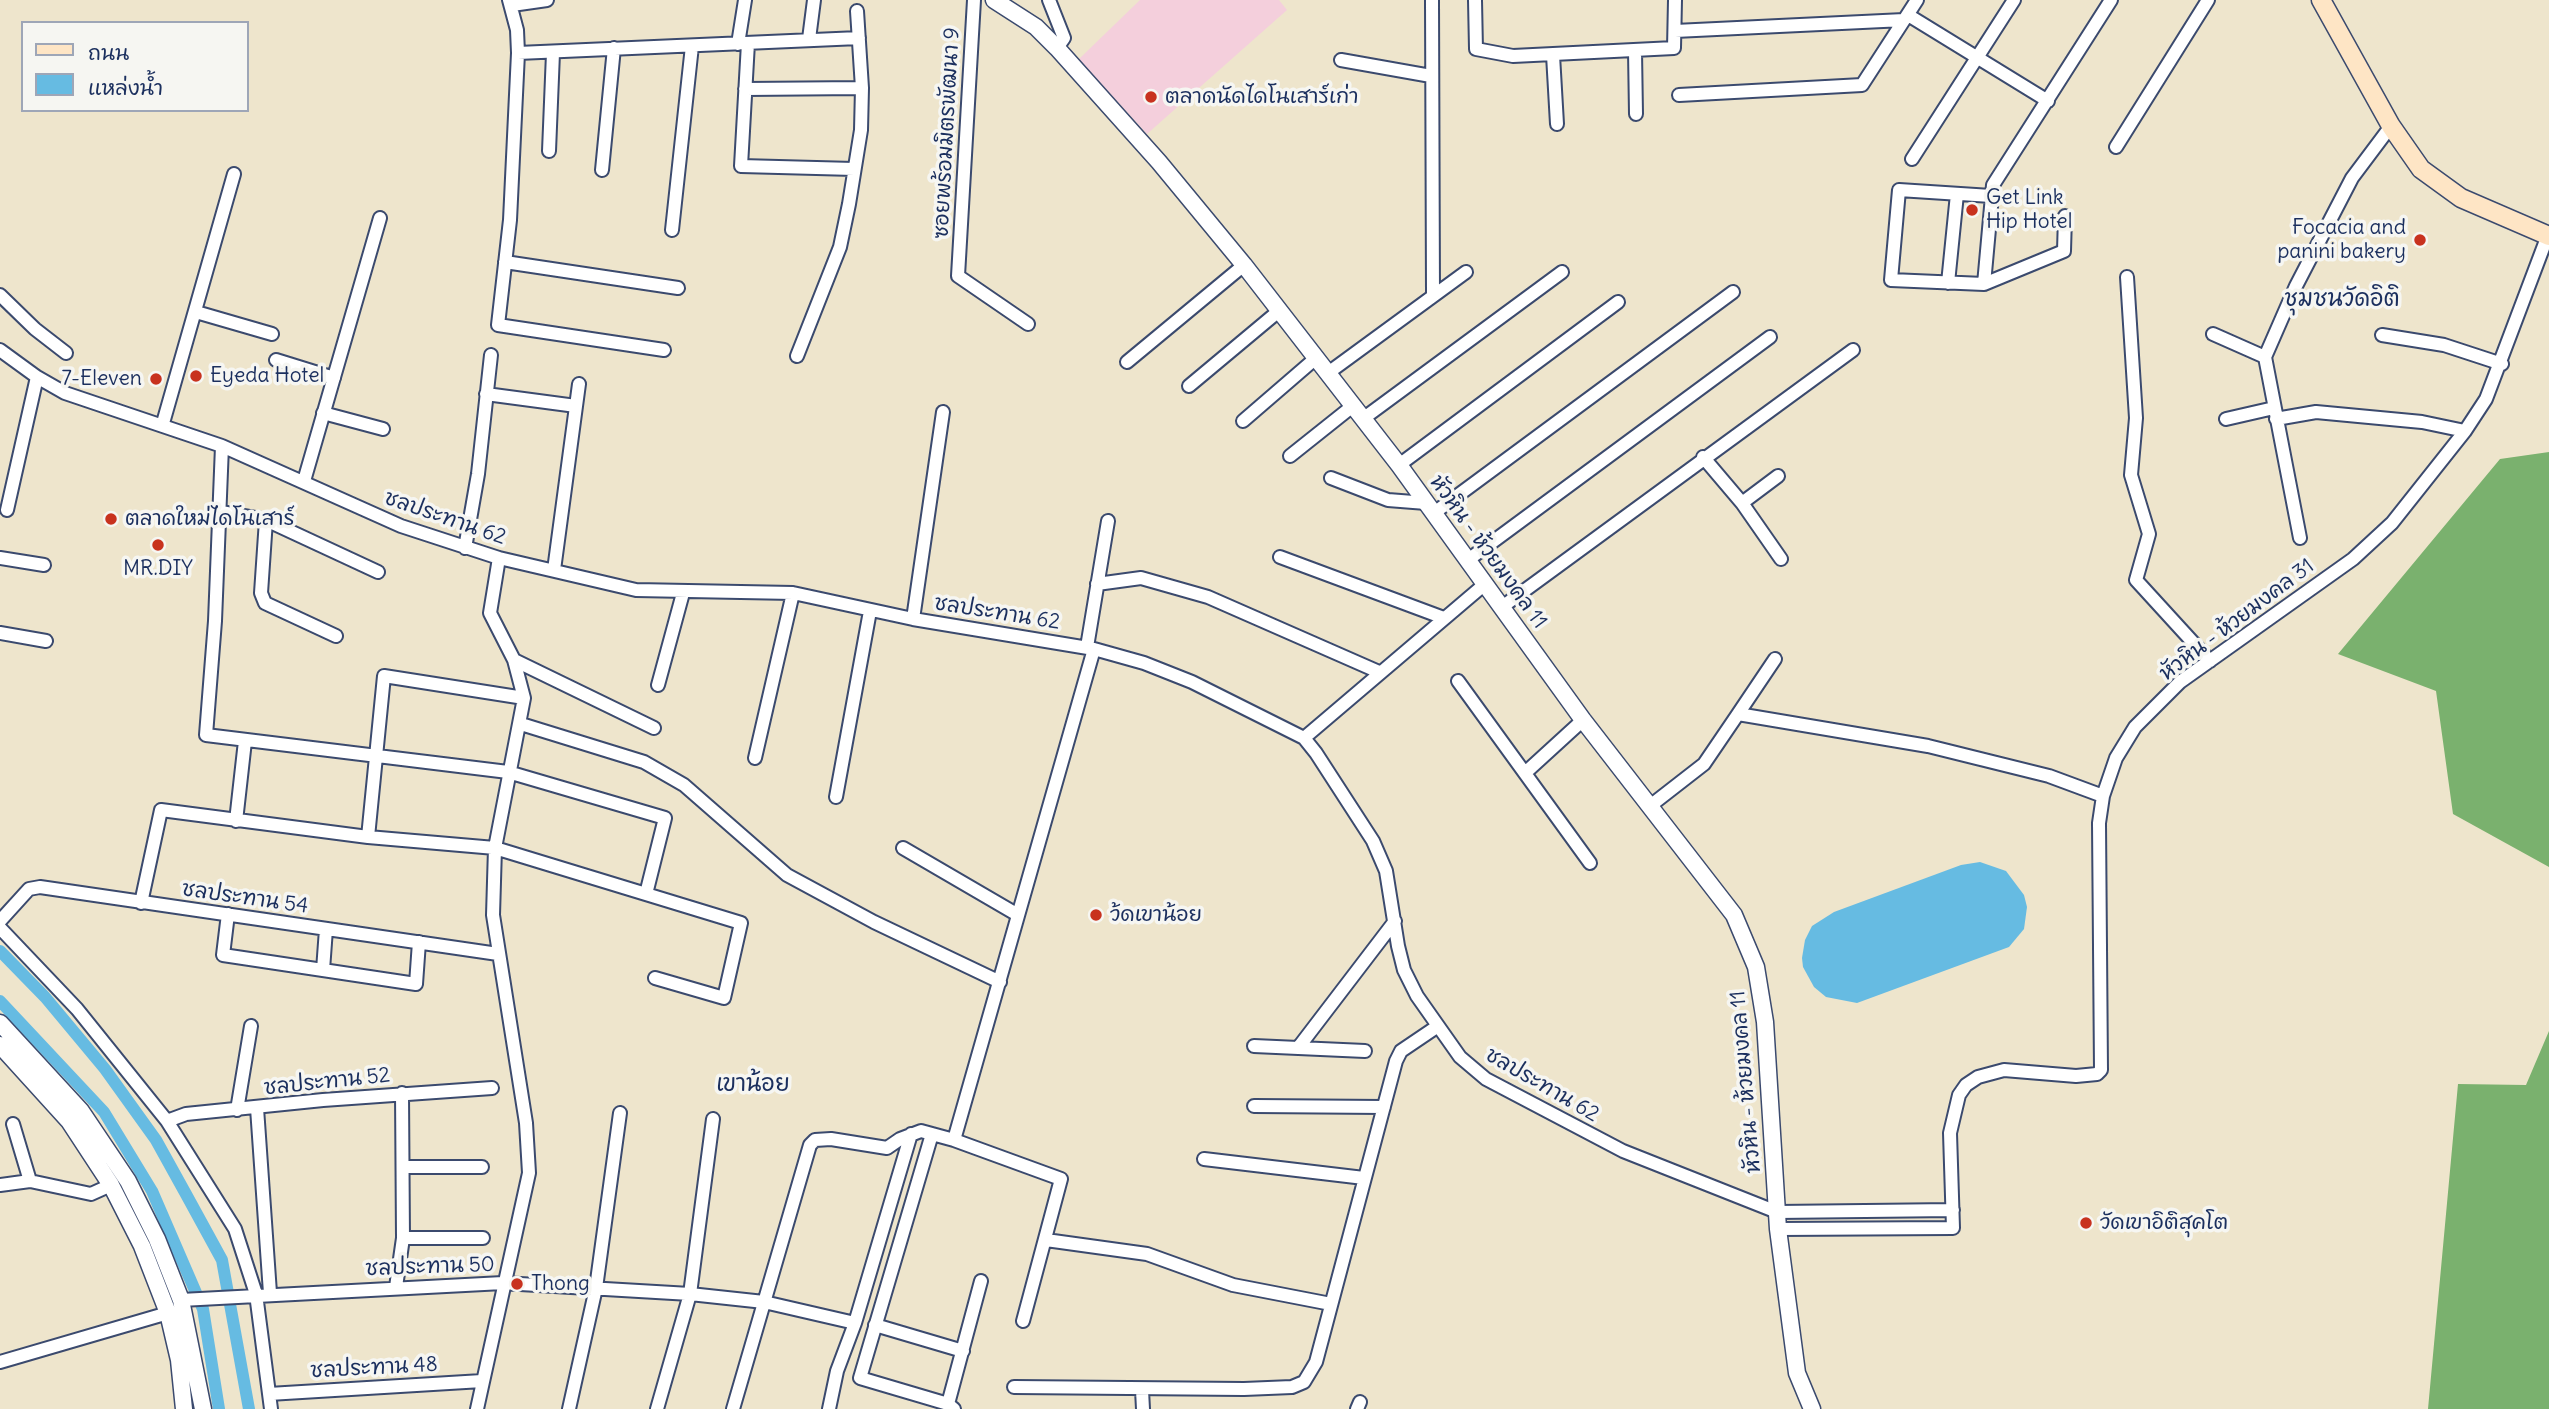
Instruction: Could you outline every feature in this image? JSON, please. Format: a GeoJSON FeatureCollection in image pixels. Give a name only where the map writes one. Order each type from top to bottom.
{"type":"FeatureCollection","features":[{"type":"Feature","properties":{"kind":"main road"},"geometry":{"type":"LineString","coordinates":[[2321,0],[2392,126],[2421,169],[2461,198],[2548,236]]}},
{"type":"Feature","properties":{"kind":"street"},"geometry":{"type":"LineString","coordinates":[[547,0],[511,3],[518,53],[505,262],[498,325],[664,350]]}},
{"type":"Feature","properties":{"kind":"street"},"geometry":{"type":"LineString","coordinates":[[745,0],[745,89],[741,166],[854,169]]}},
{"type":"Feature","properties":{"kind":"street"},"geometry":{"type":"LineString","coordinates":[[809,40],[814,0]]}},
{"type":"Feature","properties":{"kind":"street","name":"ซอยพร้อมมิตรพัฒนา 9"},"geometry":{"type":"LineString","coordinates":[[974,0],[958,269],[962,282],[1028,324]]}},
{"type":"Feature","properties":{"kind":"street","name":"หัวหิน - ห้วยมงคล 11"},"geometry":{"type":"LineString","coordinates":[[994,0],[1036,27],[1056,48],[1159,162],[1244,265],[1399,465],[1583,720],[1734,915],[1756,967],[1767,1045],[1778,1229],[1797,1373],[1812,1409]]}},
{"type":"Feature","properties":{"kind":"street"},"geometry":{"type":"LineString","coordinates":[[1049,0],[1064,38],[1056,48]]}},
{"type":"Feature","properties":{"kind":"street"},"geometry":{"type":"LineString","coordinates":[[1432,0],[1433,294]]}},
{"type":"Feature","properties":{"kind":"street"},"geometry":{"type":"LineString","coordinates":[[1475,0],[1476,49],[1513,56],[1674,48],[1675,0]]}},
{"type":"Feature","properties":{"kind":"street"},"geometry":{"type":"LineString","coordinates":[[1679,95],[1862,85],[1917,0]]}},
{"type":"Feature","properties":{"kind":"street"},"geometry":{"type":"LineString","coordinates":[[1912,159],[2014,0]]}},
{"type":"Feature","properties":{"kind":"street"},"geometry":{"type":"LineString","coordinates":[[1984,284],[1992,190],[2111,0]]}},
{"type":"Feature","properties":{"kind":"street"},"geometry":{"type":"LineString","coordinates":[[2116,146],[2208,0]]}},
{"type":"Feature","properties":{"kind":"street"},"geometry":{"type":"LineString","coordinates":[[797,356],[840,247],[861,130],[862,88],[857,11]]}},
{"type":"Feature","properties":{"kind":"street"},"geometry":{"type":"LineString","coordinates":[[1675,31],[1906,18],[1979,57],[2048,101]]}},
{"type":"Feature","properties":{"kind":"street"},"geometry":{"type":"LineString","coordinates":[[518,53],[859,38]]}},
{"type":"Feature","properties":{"kind":"street"},"geometry":{"type":"LineString","coordinates":[[672,230],[692,46]]}},
{"type":"Feature","properties":{"kind":"street"},"geometry":{"type":"LineString","coordinates":[[602,170],[614,48]]}},
{"type":"Feature","properties":{"kind":"street"},"geometry":{"type":"LineString","coordinates":[[1635,51],[1636,114]]}},
{"type":"Feature","properties":{"kind":"street"},"geometry":{"type":"LineString","coordinates":[[549,151],[553,53]]}},
{"type":"Feature","properties":{"kind":"street"},"geometry":{"type":"LineString","coordinates":[[1553,55],[1557,124]]}},
{"type":"Feature","properties":{"kind":"street"},"geometry":{"type":"LineString","coordinates":[[1341,60],[1432,76]]}},
{"type":"Feature","properties":{"kind":"street"},"geometry":{"type":"LineString","coordinates":[[745,89],[862,88]]}},
{"type":"Feature","properties":{"kind":"street"},"geometry":{"type":"LineString","coordinates":[[2300,538],[2265,358],[2296,286],[2352,178],[2392,126]]}},
{"type":"Feature","properties":{"kind":"street"},"geometry":{"type":"LineString","coordinates":[[163,424],[234,174]]}},
{"type":"Feature","properties":{"kind":"street"},"geometry":{"type":"LineString","coordinates":[[1992,190],[1957,194],[1899,190],[1891,280],[1984,284],[2064,251],[2065,216]]}},
{"type":"Feature","properties":{"kind":"street"},"geometry":{"type":"LineString","coordinates":[[1948,283],[1957,194]]}},
{"type":"Feature","properties":{"kind":"street"},"geometry":{"type":"LineString","coordinates":[[304,481],[380,218]]}},
{"type":"Feature","properties":{"kind":"street","name":"หัวหิน - ห้วยมงคล 31"},"geometry":{"type":"LineString","coordinates":[[1953,1210],[1950,1133],[1959,1095],[1966,1085],[1978,1077],[2004,1070],[2076,1076],[2097,1074],[2101,1070],[2098,857],[2103,796],[2116,758],[2135,727],[2180,682],[2363,550],[2392,523],[2465,431],[2486,399],[2502,363],[2548,236]]}},
{"type":"Feature","properties":{"kind":"street"},"geometry":{"type":"LineString","coordinates":[[505,262],[678,288]]}},
{"type":"Feature","properties":{"kind":"street"},"geometry":{"type":"LineString","coordinates":[[1127,362],[1244,265]]}},
{"type":"Feature","properties":{"kind":"street"},"geometry":{"type":"LineString","coordinates":[[1328,373],[1466,272]]}},
{"type":"Feature","properties":{"kind":"street"},"geometry":{"type":"LineString","coordinates":[[1290,456],[1359,412],[1562,272]]}},
{"type":"Feature","properties":{"kind":"street"},"geometry":{"type":"LineString","coordinates":[[2127,277],[2136,418],[2131,475],[2149,534],[2136,580],[2210,661]]}},
{"type":"Feature","properties":{"kind":"street"},"geometry":{"type":"LineString","coordinates":[[1331,478],[1388,500],[1430,508],[1733,292]]}},
{"type":"Feature","properties":{"kind":"street"},"geometry":{"type":"LineString","coordinates":[[0,295],[35,329],[66,353]]}},
{"type":"Feature","properties":{"kind":"street"},"geometry":{"type":"LineString","coordinates":[[1399,465],[1618,302]]}},
{"type":"Feature","properties":{"kind":"street"},"geometry":{"type":"LineString","coordinates":[[1189,386],[1280,310]]}},
{"type":"Feature","properties":{"kind":"street"},"geometry":{"type":"LineString","coordinates":[[196,312],[272,334]]}},
{"type":"Feature","properties":{"kind":"street"},"geometry":{"type":"LineString","coordinates":[[2213,334],[2265,358]]}},
{"type":"Feature","properties":{"kind":"street"},"geometry":{"type":"LineString","coordinates":[[2382,335],[2444,345],[2502,363]]}},
{"type":"Feature","properties":{"kind":"street"},"geometry":{"type":"LineString","coordinates":[[1468,560],[1770,338]]}},
{"type":"Feature","properties":{"kind":"street","name":"ชลประทาน 62"},"geometry":{"type":"LineString","coordinates":[[0,350],[37,377],[93,404],[163,424],[222,446],[401,526],[499,558],[636,590],[683,593],[756,590],[793,593],[870,611],[1090,648],[1144,663],[1192,682],[1304,738],[1331,774],[1373,841],[1386,871],[1404,970],[1417,996],[1460,1057],[1486,1079],[1541,1111],[1623,1151],[1777,1212]]}},
{"type":"Feature","properties":{"kind":"street"},"geometry":{"type":"LineString","coordinates":[[1502,607],[1703,457],[1853,350]]}},
{"type":"Feature","properties":{"kind":"street"},"geometry":{"type":"LineString","coordinates":[[465,548],[478,474],[491,355]]}},
{"type":"Feature","properties":{"kind":"street"},"geometry":{"type":"LineString","coordinates":[[1243,421],[1316,358]]}},
{"type":"Feature","properties":{"kind":"street"},"geometry":{"type":"LineString","coordinates":[[276,360],[334,378]]}},
{"type":"Feature","properties":{"kind":"street"},"geometry":{"type":"LineString","coordinates":[[7,510],[37,377]]}},
{"type":"Feature","properties":{"kind":"street"},"geometry":{"type":"LineString","coordinates":[[554,570],[579,384]]}},
{"type":"Feature","properties":{"kind":"street"},"geometry":{"type":"LineString","coordinates":[[486,394],[576,406]]}},
{"type":"Feature","properties":{"kind":"street"},"geometry":{"type":"LineString","coordinates":[[913,618],[943,412]]}},
{"type":"Feature","properties":{"kind":"street"},"geometry":{"type":"LineString","coordinates":[[2226,419],[2316,412],[2422,422],[2465,431]]}},
{"type":"Feature","properties":{"kind":"street"},"geometry":{"type":"LineString","coordinates":[[323,413],[383,429]]}},
{"type":"Feature","properties":{"kind":"street"},"geometry":{"type":"LineString","coordinates":[[222,446],[221,512],[206,735],[508,772],[665,818],[646,894]]}},
{"type":"Feature","properties":{"kind":"street"},"geometry":{"type":"LineString","coordinates":[[1703,457],[1742,503],[1781,559]]}},
{"type":"Feature","properties":{"kind":"street"},"geometry":{"type":"LineString","coordinates":[[1742,503],[1778,476]]}},
{"type":"Feature","properties":{"kind":"street"},"geometry":{"type":"LineString","coordinates":[[221,512],[266,520],[378,572]]}},
{"type":"Feature","properties":{"kind":"street"},"geometry":{"type":"LineString","coordinates":[[266,520],[261,593],[265,603],[335,636]]}},
{"type":"Feature","properties":{"kind":"street"},"geometry":{"type":"LineString","coordinates":[[954,1140],[1000,982],[1090,648],[1097,584],[1108,522]]}},
{"type":"Feature","properties":{"kind":"street"},"geometry":{"type":"LineString","coordinates":[[1280,557],[1444,618]]}},
{"type":"Feature","properties":{"kind":"street"},"geometry":{"type":"LineString","coordinates":[[0,558],[44,565]]}},
{"type":"Feature","properties":{"kind":"street"},"geometry":{"type":"LineString","coordinates":[[477,1409],[529,1173],[526,1123],[498,954],[492,879],[508,772],[521,723],[524,698],[514,660],[491,613],[499,558]]}},
{"type":"Feature","properties":{"kind":"street"},"geometry":{"type":"LineString","coordinates":[[1097,584],[1141,578],[1208,597],[1379,673]]}},
{"type":"Feature","properties":{"kind":"street"},"geometry":{"type":"LineString","coordinates":[[1304,738],[1485,584]]}},
{"type":"Feature","properties":{"kind":"street"},"geometry":{"type":"LineString","coordinates":[[658,685],[683,593]]}},
{"type":"Feature","properties":{"kind":"street"},"geometry":{"type":"LineString","coordinates":[[755,758],[793,593]]}},
{"type":"Feature","properties":{"kind":"street"},"geometry":{"type":"LineString","coordinates":[[836,797],[870,611]]}},
{"type":"Feature","properties":{"kind":"street"},"geometry":{"type":"LineString","coordinates":[[0,633],[46,641]]}},
{"type":"Feature","properties":{"kind":"street"},"geometry":{"type":"LineString","coordinates":[[1650,806],[1704,764],[1775,659]]}},
{"type":"Feature","properties":{"kind":"street"},"geometry":{"type":"LineString","coordinates":[[514,660],[654,728]]}},
{"type":"Feature","properties":{"kind":"street"},"geometry":{"type":"LineString","coordinates":[[368,837],[384,676],[524,698]]}},
{"type":"Feature","properties":{"kind":"street"},"geometry":{"type":"LineString","coordinates":[[1458,681],[1590,863]]}},
{"type":"Feature","properties":{"kind":"street"},"geometry":{"type":"LineString","coordinates":[[1738,714],[1928,746],[2049,776],[2103,796]]}},
{"type":"Feature","properties":{"kind":"street"},"geometry":{"type":"LineString","coordinates":[[1525,773],[1583,720]]}},
{"type":"Feature","properties":{"kind":"street"},"geometry":{"type":"LineString","coordinates":[[521,723],[644,762],[684,785],[787,875],[874,922],[1000,982]]}},
{"type":"Feature","properties":{"kind":"street"},"geometry":{"type":"LineString","coordinates":[[236,821],[245,741]]}},
{"type":"Feature","properties":{"kind":"street"},"geometry":{"type":"LineString","coordinates":[[141,903],[161,810],[368,837],[495,848],[741,923],[722,999],[654,978]]}},
{"type":"Feature","properties":{"kind":"street"},"geometry":{"type":"LineString","coordinates":[[903,848],[1018,915]]}},
{"type":"Feature","properties":{"kind":"street","name":"ชลประทาน 54"},"geometry":{"type":"LineString","coordinates":[[0,921],[29,889],[34,888],[498,954]]}},
{"type":"Feature","properties":{"kind":"street"},"geometry":{"type":"LineString","coordinates":[[228,914],[223,955],[416,984],[419,942]]}},
{"type":"Feature","properties":{"kind":"street"},"geometry":{"type":"LineString","coordinates":[[1297,1048],[1395,921]]}},
{"type":"Feature","properties":{"kind":"street"},"geometry":{"type":"LineString","coordinates":[[0,928],[77,1009],[167,1121],[235,1229],[256,1294],[271,1409]]}},
{"type":"Feature","properties":{"kind":"street"},"geometry":{"type":"LineString","coordinates":[[323,970],[326,929]]}},
{"type":"Feature","properties":{"kind":"street"},"geometry":{"type":"LineString","coordinates":[[0,1023],[81,1111],[128,1181],[157,1239],[181,1300],[203,1409]]}},
{"type":"Feature","properties":{"kind":"street"},"geometry":{"type":"LineString","coordinates":[[1014,1387],[1142,1390],[1280,1387],[1304,1382],[1316,1362],[1364,1178],[1401,1051],[1438,1026]]}},
{"type":"Feature","properties":{"kind":"street"},"geometry":{"type":"LineString","coordinates":[[237,1110],[251,1027]]}},
{"type":"Feature","properties":{"kind":"street"},"geometry":{"type":"LineString","coordinates":[[0,1045],[69,1121],[111,1185],[142,1246],[168,1313],[179,1360],[184,1409]]}},
{"type":"Feature","properties":{"kind":"street"},"geometry":{"type":"LineString","coordinates":[[1254,1046],[1365,1051]]}},
{"type":"Feature","properties":{"kind":"street","name":"ชลประทาน 52"},"geometry":{"type":"LineString","coordinates":[[167,1121],[186,1114],[402,1093],[492,1088]]}},
{"type":"Feature","properties":{"kind":"street"},"geometry":{"type":"LineString","coordinates":[[396,1287],[403,1238],[405,1167],[402,1093]]}},
{"type":"Feature","properties":{"kind":"street"},"geometry":{"type":"LineString","coordinates":[[1254,1106],[1384,1107]]}},
{"type":"Feature","properties":{"kind":"street"},"geometry":{"type":"LineString","coordinates":[[257,1108],[270,1293]]}},
{"type":"Feature","properties":{"kind":"street"},"geometry":{"type":"LineString","coordinates":[[569,1409],[596,1288],[620,1113]]}},
{"type":"Feature","properties":{"kind":"street"},"geometry":{"type":"LineString","coordinates":[[657,1409],[690,1294],[713,1119]]}},
{"type":"Feature","properties":{"kind":"street"},"geometry":{"type":"LineString","coordinates":[[13,1124],[30,1181]]}},
{"type":"Feature","properties":{"kind":"street"},"geometry":{"type":"LineString","coordinates":[[733,1409],[810,1144],[814,1140],[831,1139],[887,1148],[921,1131],[954,1140],[1061,1179],[1023,1321]]}},
{"type":"Feature","properties":{"kind":"street"},"geometry":{"type":"LineString","coordinates":[[829,1409],[837,1371],[855,1323],[911,1134]]}},
{"type":"Feature","properties":{"kind":"street"},"geometry":{"type":"LineString","coordinates":[[932,1134],[860,1378],[951,1406],[981,1281]]}},
{"type":"Feature","properties":{"kind":"street"},"geometry":{"type":"LineString","coordinates":[[1204,1159],[1364,1178]]}},
{"type":"Feature","properties":{"kind":"street"},"geometry":{"type":"LineString","coordinates":[[405,1167],[482,1167]]}},
{"type":"Feature","properties":{"kind":"street"},"geometry":{"type":"LineString","coordinates":[[0,1185],[30,1181],[91,1194],[111,1185]]}},
{"type":"Feature","properties":{"kind":"street"},"geometry":{"type":"LineString","coordinates":[[1777,1212],[1953,1210],[1953,1228],[1778,1229]]}},
{"type":"Feature","properties":{"kind":"street"},"geometry":{"type":"LineString","coordinates":[[403,1238],[483,1238]]}},
{"type":"Feature","properties":{"kind":"street"},"geometry":{"type":"LineString","coordinates":[[1046,1240],[1147,1254],[1233,1284],[1331,1304]]}},
{"type":"Feature","properties":{"kind":"street","name":"ชลประทาน 50"},"geometry":{"type":"LineString","coordinates":[[181,1300],[270,1293],[503,1283],[690,1294],[765,1302],[855,1323]]}},
{"type":"Feature","properties":{"kind":"street"},"geometry":{"type":"LineString","coordinates":[[0,1362],[168,1313]]}},
{"type":"Feature","properties":{"kind":"street"},"geometry":{"type":"LineString","coordinates":[[875,1325],[963,1351]]}},
{"type":"Feature","properties":{"kind":"street","name":"ชลประทาน 48"},"geometry":{"type":"LineString","coordinates":[[269,1394],[482,1381]]}},
{"type":"Feature","properties":{"kind":"street"},"geometry":{"type":"LineString","coordinates":[[1142,1390],[1143,1409]]}},
{"type":"Feature","properties":{"kind":"shaded area","name":"ตลาดนัดไดโนเสาร์เก่า"},"geometry":{"type":"Polygon","coordinates":[[[1140,0],[1279,0],[1287,10],[1147,134],[1079,59],[1140,0]]]}},
{"type":"Feature","properties":{"kind":"green space"},"geometry":{"type":"Polygon","coordinates":[[[2549,452],[2549,867],[2453,814],[2436,691],[2338,654],[2500,459],[2549,452]]]}},
{"type":"Feature","properties":{"kind":"green space"},"geometry":{"type":"Polygon","coordinates":[[[2549,1031],[2549,1409],[2428,1409],[2458,1084],[2526,1085],[2549,1031]]]}},
{"type":"Feature","properties":{"kind":"water"},"geometry":{"type":"Polygon","coordinates":[[[1980,862],[2006,871],[2024,895],[2027,907],[2024,929],[2009,947],[1857,1003],[1826,997],[1814,987],[1803,967],[1802,958],[1805,940],[1812,926],[1834,912],[1961,865],[1980,862]]]}},
{"type":"Feature","properties":{"kind":"waterway"},"geometry":{"type":"LineString","coordinates":[[0,951],[45,997],[105,1069],[156,1140],[222,1260],[249,1409]]}},
{"type":"Feature","properties":{"kind":"waterway"},"geometry":{"type":"LineString","coordinates":[[0,1001],[104,1112],[152,1191],[203,1309],[219,1409]]}},
{"type":"Feature","properties":{"kind":"place","name":"ตลาดนัดไดโนเสาร์เก่า"},"geometry":{"type":"Point","coordinates":[1151,97]}},
{"type":"Feature","properties":{"kind":"place","name":"Get Link Hip Hotel"},"geometry":{"type":"Point","coordinates":[1972,210]}},
{"type":"Feature","properties":{"kind":"place","name":"Focacia and panini bakery"},"geometry":{"type":"Point","coordinates":[2420,240]}},
{"type":"Feature","properties":{"kind":"place","name":"Eyeda Hotel"},"geometry":{"type":"Point","coordinates":[196,376]}},
{"type":"Feature","properties":{"kind":"place","name":"7-Eleven"},"geometry":{"type":"Point","coordinates":[156,379]}},
{"type":"Feature","properties":{"kind":"place","name":"ตลาดใหม่ไดโนเสาร์"},"geometry":{"type":"Point","coordinates":[111,519]}},
{"type":"Feature","properties":{"kind":"place","name":"MR.DIY"},"geometry":{"type":"Point","coordinates":[158,545]}},
{"type":"Feature","properties":{"kind":"place","name":"ว้ดเขาน้อย"},"geometry":{"type":"Point","coordinates":[1096,915]}},
{"type":"Feature","properties":{"kind":"place","name":"วัดเขาอิติสุคโต"},"geometry":{"type":"Point","coordinates":[2086,1223]}},
{"type":"Feature","properties":{"kind":"place","name":"Thong"},"geometry":{"type":"Point","coordinates":[517,1284]}},
{"type":"Feature","properties":{"kind":"district","name":"ชุมชนวัดอิติ"},"geometry":{"type":"Point","coordinates":[2342,299]}},
{"type":"Feature","properties":{"kind":"district","name":"เขาน้อย"},"geometry":{"type":"Point","coordinates":[753,1084]}}]}
